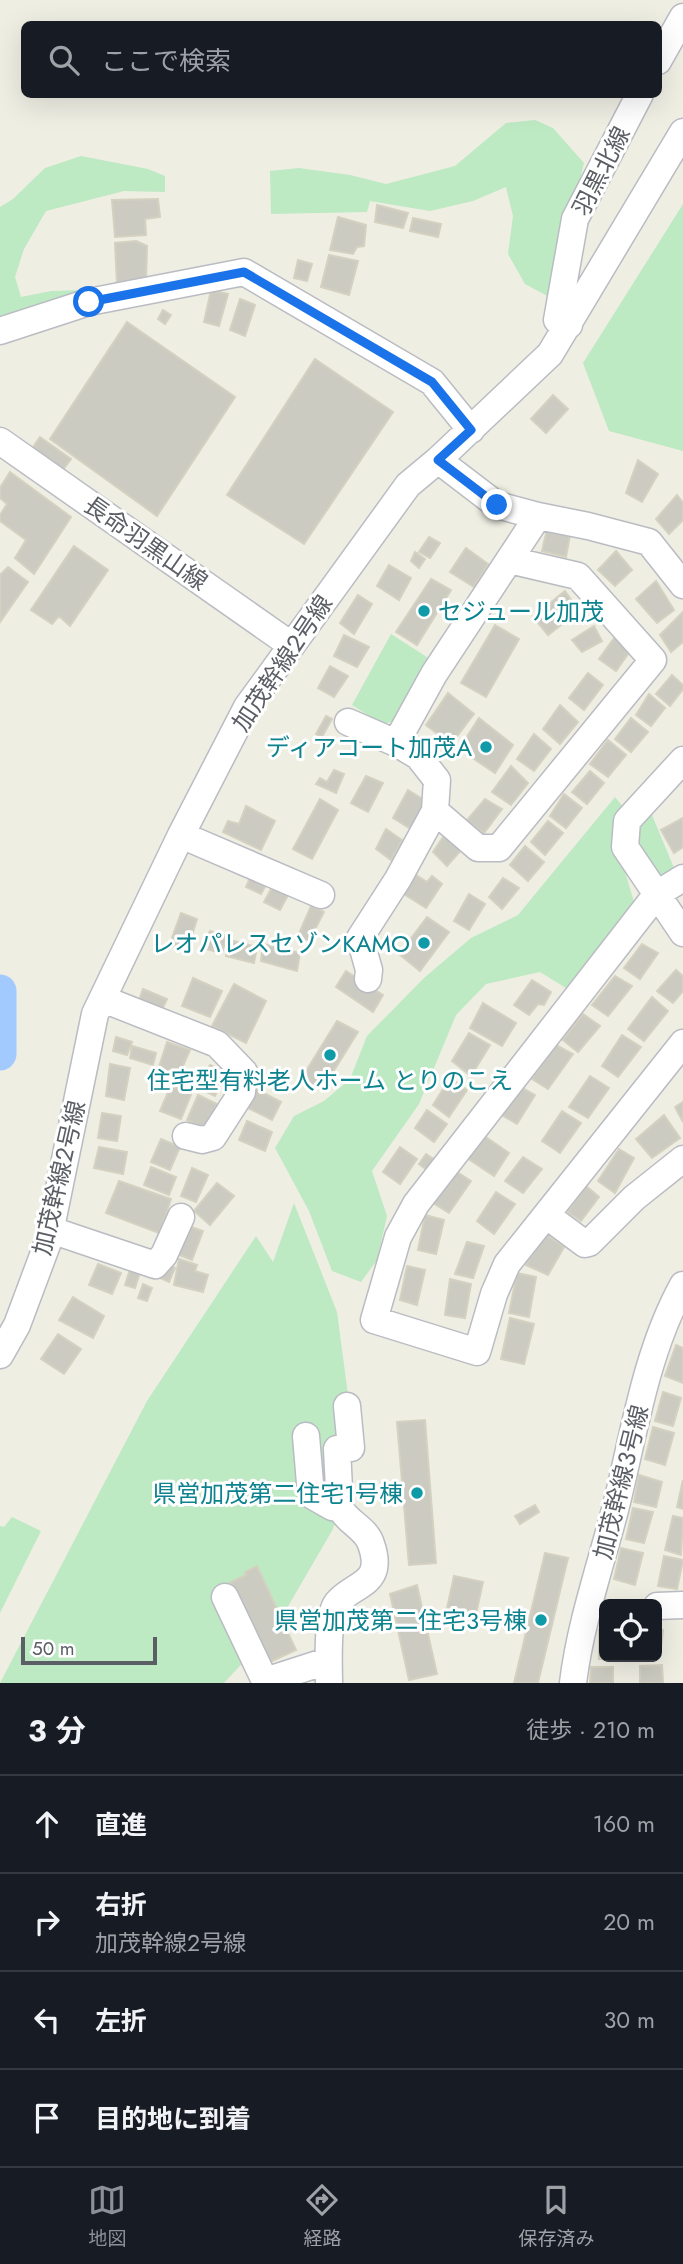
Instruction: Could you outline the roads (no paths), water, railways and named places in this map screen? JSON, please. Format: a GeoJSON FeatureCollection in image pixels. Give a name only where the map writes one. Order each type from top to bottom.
{"type":"FeatureCollection","features":[{"type":"Feature","properties":{"kind":"street"},"geometry":{"type":"LineString","coordinates":[[662,56],[683,17]]}},
{"type":"Feature","properties":{"kind":"street","name":"羽黒北線"},"geometry":{"type":"LineString","coordinates":[[569,325],[557,320],[575,219],[638,98]]}},
{"type":"Feature","properties":{"kind":"street","name":"加茂幹線２号線"},"geometry":{"type":"LineString","coordinates":[[0,1355],[17,1325],[51,1230],[95,1014],[181,835],[247,707],[408,485],[471,430],[550,354],[683,132]]}},
{"type":"Feature","properties":{"kind":"street"},"geometry":{"type":"LineString","coordinates":[[0,331],[89,302],[244,272],[432,382],[471,430]]}},
{"type":"Feature","properties":{"kind":"street","name":"長命羽黒山線"},"geometry":{"type":"LineString","coordinates":[[0,441],[292,645]]}},
{"type":"Feature","properties":{"kind":"street"},"geometry":{"type":"LineString","coordinates":[[438,460],[497,505],[649,542],[683,585]]}},
{"type":"Feature","properties":{"kind":"street"},"geometry":{"type":"LineString","coordinates":[[396,743],[434,674],[538,516]]}},
{"type":"Feature","properties":{"kind":"street"},"geometry":{"type":"LineString","coordinates":[[435,811],[478,848],[499,848],[653,660],[578,576],[509,560]]}},
{"type":"Feature","properties":{"kind":"street"},"geometry":{"type":"LineString","coordinates":[[348,722],[418,756],[437,780],[435,811],[398,879],[360,938],[369,970],[368,979]]}},
{"type":"Feature","properties":{"kind":"street"},"geometry":{"type":"LineString","coordinates":[[683,760],[627,821],[625,847],[683,933]]}},
{"type":"Feature","properties":{"kind":"street"},"geometry":{"type":"LineString","coordinates":[[181,835],[321,895]]}},
{"type":"Feature","properties":{"kind":"street"},"geometry":{"type":"LineString","coordinates":[[683,878],[657,894],[416,1204],[398,1237],[374,1320],[477,1352],[495,1294],[508,1264],[683,1043]]}},
{"type":"Feature","properties":{"kind":"street"},"geometry":{"type":"LineString","coordinates":[[103,999],[217,1044],[244,1072],[242,1093],[213,1137],[202,1140],[186,1136]]}},
{"type":"Feature","properties":{"kind":"street"},"geometry":{"type":"LineString","coordinates":[[546,1215],[585,1244],[589,1243],[634,1199],[683,1159]]}},
{"type":"Feature","properties":{"kind":"street"},"geometry":{"type":"LineString","coordinates":[[51,1230],[155,1265],[164,1255],[181,1217]]}},
{"type":"Feature","properties":{"kind":"street","name":"加茂幹線３号線"},"geometry":{"type":"LineString","coordinates":[[572,1683],[597,1607],[657,1343],[683,1285]]}},
{"type":"Feature","properties":{"kind":"street"},"geometry":{"type":"LineString","coordinates":[[225,1597],[265,1681],[328,1672],[333,1614],[337,1603],[361,1586],[371,1575],[373,1567],[373,1551],[368,1537],[340,1508],[337,1449],[351,1448],[347,1406]]}},
{"type":"Feature","properties":{"kind":"street"},"geometry":{"type":"LineString","coordinates":[[306,1436],[311,1494],[332,1507],[340,1508]]}},
{"type":"Feature","properties":{"kind":"street"},"geometry":{"type":"LineString","coordinates":[[662,1606],[683,1605]]}},
{"type":"Feature","properties":{"kind":"waterway"},"geometry":{"type":"LineString","coordinates":[[0,991],[0,1054]]}},
{"type":"Feature","properties":{"kind":"place","name":"セジュール加茂"},"geometry":{"type":"Point","coordinates":[424,611]}},
{"type":"Feature","properties":{"kind":"place","name":"ディアコート加茂A"},"geometry":{"type":"Point","coordinates":[486,747]}},
{"type":"Feature","properties":{"kind":"place","name":"レオパレスセゾンKAMO"},"geometry":{"type":"Point","coordinates":[424,943]}},
{"type":"Feature","properties":{"kind":"place","name":"住宅型有料老人ホーム とりのこえ"},"geometry":{"type":"Point","coordinates":[330,1055]}},
{"type":"Feature","properties":{"kind":"place","name":"県営加茂第二住宅1号棟"},"geometry":{"type":"Point","coordinates":[417,1493]}},
{"type":"Feature","properties":{"kind":"place","name":"県営加茂第二住宅3号棟"},"geometry":{"type":"Point","coordinates":[541,1620]}}]}
